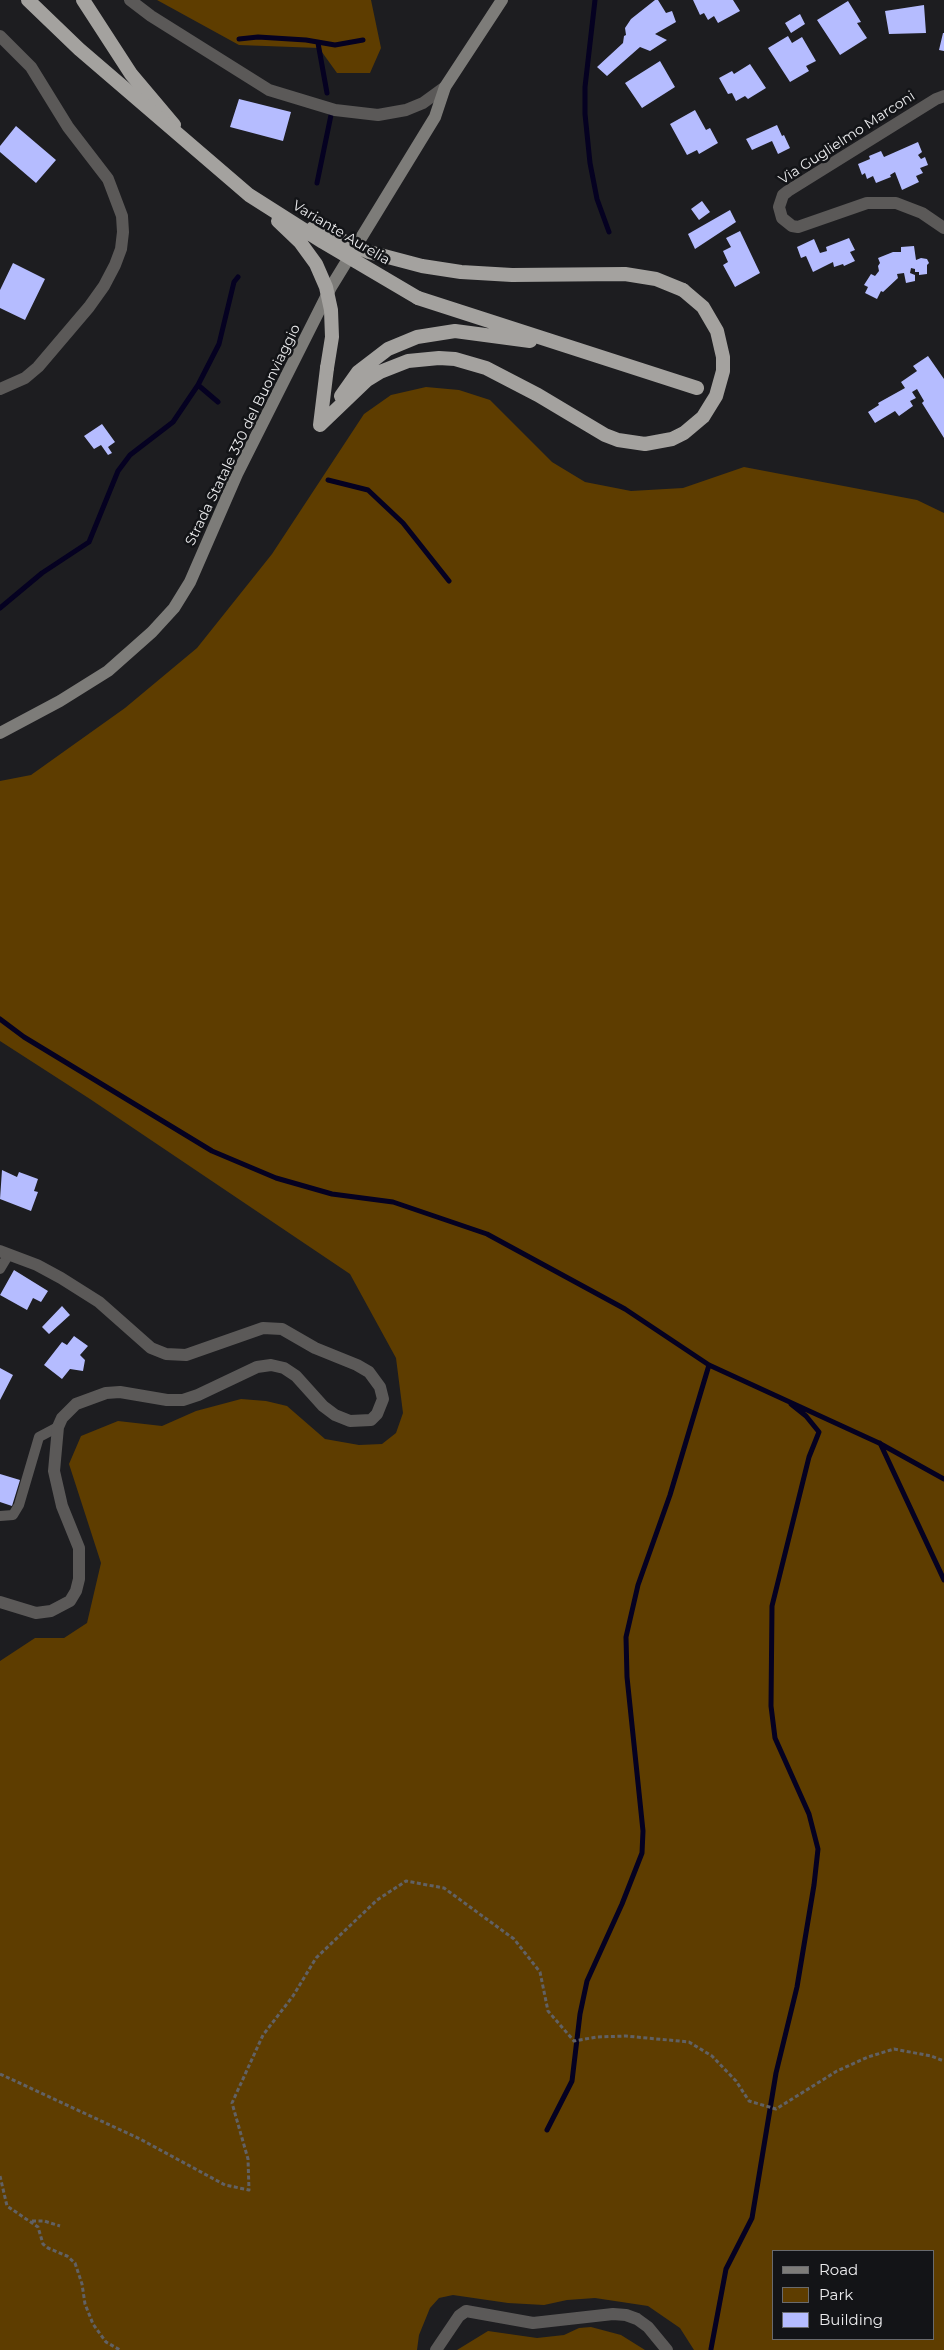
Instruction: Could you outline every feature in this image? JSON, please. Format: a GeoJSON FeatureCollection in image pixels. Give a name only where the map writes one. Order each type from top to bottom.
{"type":"FeatureCollection","features":[{"type":"Feature","properties":{"kind":"highway","name":"Variante Aurelia"},"geometry":{"type":"LineString","coordinates":[[28,0],[79,49],[249,195],[323,242],[418,298],[697,388]]}},
{"type":"Feature","properties":{"kind":"highway"},"geometry":{"type":"LineString","coordinates":[[83,0],[131,74],[188,141]]}},
{"type":"Feature","properties":{"kind":"highway"},"geometry":{"type":"LineString","coordinates":[[249,195],[316,230],[369,252],[422,266],[460,272],[512,275],[626,274],[656,279],[683,290],[703,308],[717,331],[723,357],[723,371],[716,396],[703,417],[684,433],[672,438],[645,444],[618,440],[605,435],[538,395],[486,368],[455,359],[439,358],[408,361],[380,372],[367,380],[320,425]]}},
{"type":"Feature","properties":{"kind":"highway"},"geometry":{"type":"LineString","coordinates":[[249,195],[300,242],[316,264],[326,287],[331,310],[332,337],[320,425]]}},
{"type":"Feature","properties":{"kind":"highway"},"geometry":{"type":"LineString","coordinates":[[320,425],[358,372],[388,349],[417,337],[455,331],[561,345]]}},
{"type":"Feature","properties":{"kind":"main road","name":"Strada Statale 330 del Buonviaggio"},"geometry":{"type":"LineString","coordinates":[[0,733],[60,701],[108,671],[152,632],[174,608],[190,582],[237,474],[331,287],[434,117],[445,87],[502,0]]}},
{"type":"Feature","properties":{"kind":"street","name":"Strada Statale 330 del Buonviaggio"},"geometry":{"type":"LineString","coordinates":[[130,0],[150,16],[269,90],[335,110],[378,115],[406,110],[423,103],[445,87]]}},
{"type":"Feature","properties":{"kind":"street"},"geometry":{"type":"LineString","coordinates":[[0,36],[31,68],[68,127],[108,179],[122,216],[123,232],[121,248],[115,265],[104,286],[89,307],[38,367],[25,378],[0,389]]}},
{"type":"Feature","properties":{"kind":"street","name":"Via Guglielmo Marconi"},"geometry":{"type":"LineString","coordinates":[[944,96],[936,99],[788,191],[783,195],[779,207],[782,218],[792,226],[798,227],[867,203],[896,204],[922,212],[944,228]]}},
{"type":"Feature","properties":{"kind":"street"},"geometry":{"type":"LineString","coordinates":[[0,1602],[36,1613],[51,1611],[61,1608],[70,1601],[76,1591],[79,1579],[79,1548],[60,1500],[54,1471],[58,1427],[62,1418],[76,1404],[106,1392],[120,1392],[167,1400],[183,1400],[198,1395],[257,1367],[271,1365],[284,1368],[296,1376],[323,1406],[334,1415],[350,1421],[370,1420],[376,1414],[383,1399],[377,1380],[369,1372],[357,1365],[315,1348],[282,1329],[263,1328],[186,1355],[166,1354],[151,1348],[99,1302],[61,1278],[4,1253]]}},
{"type":"Feature","properties":{"kind":"street"},"geometry":{"type":"LineString","coordinates":[[436,2350],[459,2316],[466,2311],[533,2323],[613,2314],[626,2315],[648,2327],[667,2350]]}},
{"type":"Feature","properties":{"kind":"lane"},"geometry":{"type":"LineString","coordinates":[[0,1269],[4,1253]]}},
{"type":"Feature","properties":{"kind":"lane"},"geometry":{"type":"LineString","coordinates":[[0,1516],[13,1515],[19,1505],[39,1437],[58,1427]]}},
{"type":"Feature","properties":{"kind":"path"},"geometry":{"type":"LineString","coordinates":[[0,2074],[140,2139],[225,2185],[249,2190],[248,2158],[232,2103],[263,2034],[293,1996],[316,1958],[377,1900],[406,1881],[444,1888],[514,1940],[540,1972],[548,2011],[574,2041],[597,2037],[626,2036],[689,2042],[712,2056],[736,2081],[749,2101],[776,2108],[837,2071],[868,2057],[894,2049],[931,2056],[944,2061]]}},
{"type":"Feature","properties":{"kind":"path"},"geometry":{"type":"LineString","coordinates":[[0,2176],[7,2206],[31,2221],[38,2228],[44,2244],[48,2248],[67,2256],[75,2263],[85,2304],[93,2324],[106,2342],[120,2350]]}},
{"type":"Feature","properties":{"kind":"path"},"geometry":{"type":"LineString","coordinates":[[31,2221],[44,2221],[60,2226]]}},
{"type":"Feature","properties":{"kind":"green space"},"geometry":{"type":"Polygon","coordinates":[[[157,0],[371,0],[381,48],[370,73],[337,73],[319,48],[239,45],[157,0]]]}},
{"type":"Feature","properties":{"kind":"green space"},"geometry":{"type":"Polygon","coordinates":[[[426,387],[459,390],[490,400],[552,462],[585,482],[631,491],[683,488],[744,467],[917,500],[944,513],[944,2350],[694,2350],[680,2328],[648,2306],[595,2298],[567,2300],[544,2305],[508,2303],[453,2295],[439,2298],[430,2308],[419,2335],[417,2350],[0,2350],[0,1661],[35,1638],[64,1638],[87,1623],[101,1563],[69,1464],[81,1436],[118,1421],[162,1426],[196,1411],[241,1399],[266,1401],[287,1406],[325,1439],[359,1445],[382,1444],[396,1433],[403,1413],[396,1358],[350,1274],[90,1099],[0,1041],[0,781],[31,775],[125,708],[197,648],[272,554],[364,414],[391,395],[426,387]]]}},
{"type":"Feature","properties":{"kind":"green space"},"geometry":{"type":"Polygon","coordinates":[[[591,2327],[621,2335],[645,2350],[457,2350],[488,2331],[537,2338],[564,2335],[579,2328],[591,2327]]]}},
{"type":"Feature","properties":{"kind":"building"},"geometry":{"type":"Polygon","coordinates":[[[655,0],[658,0],[666,13],[672,11],[676,22],[655,34],[667,40],[650,51],[640,47],[607,76],[597,67],[623,43],[624,36],[626,35],[625,28],[631,19],[655,0]]]}},
{"type":"Feature","properties":{"kind":"building"},"geometry":{"type":"Polygon","coordinates":[[[693,0],[733,0],[740,11],[718,23],[714,16],[708,20],[704,13],[700,15],[693,0]]]}},
{"type":"Feature","properties":{"kind":"building"},"geometry":{"type":"Polygon","coordinates":[[[848,1],[861,22],[857,23],[867,38],[840,55],[817,20],[848,1]]]}},
{"type":"Feature","properties":{"kind":"building"},"geometry":{"type":"Polygon","coordinates":[[[924,5],[926,33],[889,34],[885,11],[924,5]]]}},
{"type":"Feature","properties":{"kind":"building"},"geometry":{"type":"Polygon","coordinates":[[[800,14],[805,24],[791,33],[785,23],[800,14]]]}},
{"type":"Feature","properties":{"kind":"building"},"geometry":{"type":"Polygon","coordinates":[[[944,33],[944,51],[939,50],[944,33]]]}},
{"type":"Feature","properties":{"kind":"building"},"geometry":{"type":"Polygon","coordinates":[[[788,36],[792,43],[802,37],[816,61],[806,66],[809,71],[790,82],[768,48],[788,36]]]}},
{"type":"Feature","properties":{"kind":"building"},"geometry":{"type":"Polygon","coordinates":[[[660,61],[675,87],[642,108],[625,83],[660,61]]]}},
{"type":"Feature","properties":{"kind":"building"},"geometry":{"type":"Polygon","coordinates":[[[750,64],[766,88],[748,99],[745,96],[736,101],[732,93],[728,94],[719,78],[732,71],[734,74],[750,64]]]}},
{"type":"Feature","properties":{"kind":"building"},"geometry":{"type":"Polygon","coordinates":[[[239,99],[291,112],[283,141],[230,127],[239,99]]]}},
{"type":"Feature","properties":{"kind":"building"},"geometry":{"type":"Polygon","coordinates":[[[695,110],[706,130],[710,128],[718,143],[699,154],[697,150],[687,155],[670,124],[695,110]]]}},
{"type":"Feature","properties":{"kind":"building"},"geometry":{"type":"Polygon","coordinates":[[[777,125],[790,148],[778,154],[772,141],[752,150],[746,139],[777,125]]]}},
{"type":"Feature","properties":{"kind":"building"},"geometry":{"type":"Polygon","coordinates":[[[16,126],[56,160],[36,183],[0,152],[0,146],[16,126]]]}},
{"type":"Feature","properties":{"kind":"building"},"geometry":{"type":"Polygon","coordinates":[[[918,142],[922,152],[918,155],[921,159],[925,157],[928,165],[920,168],[923,173],[916,176],[919,182],[902,190],[895,172],[890,175],[891,177],[876,183],[873,176],[867,179],[865,173],[862,175],[858,164],[870,159],[869,156],[881,151],[884,157],[918,142]]]}},
{"type":"Feature","properties":{"kind":"building"},"geometry":{"type":"Polygon","coordinates":[[[702,201],[710,212],[699,220],[691,209],[702,201]]]}},
{"type":"Feature","properties":{"kind":"building"},"geometry":{"type":"Polygon","coordinates":[[[730,210],[736,222],[695,249],[688,234],[730,210]]]}},
{"type":"Feature","properties":{"kind":"building"},"geometry":{"type":"Polygon","coordinates":[[[740,231],[760,273],[735,287],[723,265],[728,262],[723,251],[731,247],[726,238],[740,231]]]}},
{"type":"Feature","properties":{"kind":"building"},"geometry":{"type":"Polygon","coordinates":[[[849,238],[855,250],[850,252],[855,261],[844,266],[843,264],[834,267],[833,262],[813,272],[806,256],[801,258],[797,247],[814,239],[820,253],[827,251],[826,247],[849,238]]]}},
{"type":"Feature","properties":{"kind":"building"},"geometry":{"type":"Polygon","coordinates":[[[914,246],[916,260],[921,258],[927,259],[929,263],[927,265],[927,274],[919,275],[919,272],[915,272],[915,269],[911,268],[910,273],[915,275],[915,281],[906,283],[904,273],[897,274],[898,278],[883,292],[881,291],[877,299],[865,293],[868,287],[864,285],[871,274],[875,276],[879,271],[878,266],[880,263],[878,258],[893,252],[901,252],[901,247],[914,246]]]}},
{"type":"Feature","properties":{"kind":"building"},"geometry":{"type":"Polygon","coordinates":[[[13,263],[45,279],[25,320],[0,308],[0,290],[13,263]]]}},
{"type":"Feature","properties":{"kind":"building"},"geometry":{"type":"Polygon","coordinates":[[[928,356],[944,379],[944,438],[922,403],[924,401],[917,389],[912,392],[916,398],[910,401],[913,406],[899,416],[895,411],[875,423],[868,412],[879,405],[878,403],[905,388],[901,382],[917,371],[913,366],[928,356]]]}},
{"type":"Feature","properties":{"kind":"building"},"geometry":{"type":"Polygon","coordinates":[[[102,424],[115,442],[108,447],[112,453],[108,455],[101,445],[94,449],[84,436],[102,424]]]}},
{"type":"Feature","properties":{"kind":"building"},"geometry":{"type":"Polygon","coordinates":[[[2,1170],[17,1177],[19,1172],[38,1179],[34,1191],[38,1192],[31,1211],[0,1199],[2,1170]]]}},
{"type":"Feature","properties":{"kind":"building"},"geometry":{"type":"Polygon","coordinates":[[[14,1270],[48,1291],[41,1302],[33,1298],[27,1310],[0,1295],[14,1270]]]}},
{"type":"Feature","properties":{"kind":"building"},"geometry":{"type":"Polygon","coordinates":[[[62,1306],[70,1315],[49,1334],[42,1327],[62,1306]]]}},
{"type":"Feature","properties":{"kind":"building"},"geometry":{"type":"Polygon","coordinates":[[[74,1336],[88,1346],[80,1355],[85,1360],[83,1371],[70,1369],[62,1379],[44,1365],[62,1342],[67,1345],[74,1336]]]}},
{"type":"Feature","properties":{"kind":"building"},"geometry":{"type":"Polygon","coordinates":[[[0,1368],[13,1375],[0,1400],[0,1368]]]}},
{"type":"Feature","properties":{"kind":"building"},"geometry":{"type":"Polygon","coordinates":[[[0,1474],[20,1480],[12,1506],[0,1502],[0,1474]]]}},
{"type":"Feature","properties":{"kind":"waterway"},"geometry":{"type":"LineString","coordinates":[[595,0],[585,87],[585,114],[590,163],[597,199],[609,232]]}},
{"type":"Feature","properties":{"kind":"waterway"},"geometry":{"type":"LineString","coordinates":[[239,39],[258,37],[306,40],[335,45],[363,40]]}},
{"type":"Feature","properties":{"kind":"waterway"},"geometry":{"type":"LineString","coordinates":[[318,43],[327,93]]}},
{"type":"Feature","properties":{"kind":"waterway"},"geometry":{"type":"LineString","coordinates":[[317,183],[331,115]]}},
{"type":"Feature","properties":{"kind":"waterway"},"geometry":{"type":"LineString","coordinates":[[0,608],[42,573],[89,542],[118,471],[130,455],[173,422],[198,385],[219,344],[234,282],[238,277]]}},
{"type":"Feature","properties":{"kind":"waterway"},"geometry":{"type":"LineString","coordinates":[[198,385],[218,402]]}},
{"type":"Feature","properties":{"kind":"waterway"},"geometry":{"type":"LineString","coordinates":[[328,480],[368,490],[403,523],[449,581]]}},
{"type":"Feature","properties":{"kind":"waterway"},"geometry":{"type":"LineString","coordinates":[[0,1019],[24,1037],[212,1151],[276,1178],[332,1194],[393,1202],[487,1234],[625,1309],[709,1365],[879,1443],[944,1479]]}},
{"type":"Feature","properties":{"kind":"waterway"},"geometry":{"type":"LineString","coordinates":[[547,2130],[572,2081],[580,2014],[587,1981],[622,1904],[642,1853],[643,1831],[627,1677],[626,1637],[638,1585],[670,1495],[709,1365]]}},
{"type":"Feature","properties":{"kind":"waterway"},"geometry":{"type":"LineString","coordinates":[[711,2349],[726,2269],[752,2218],[776,2073],[797,1987],[818,1849],[809,1814],[775,1738],[771,1706],[772,1606],[809,1457],[819,1432],[806,1416],[791,1404]]}},
{"type":"Feature","properties":{"kind":"waterway"},"geometry":{"type":"LineString","coordinates":[[880,1443],[944,1580]]}}]}
